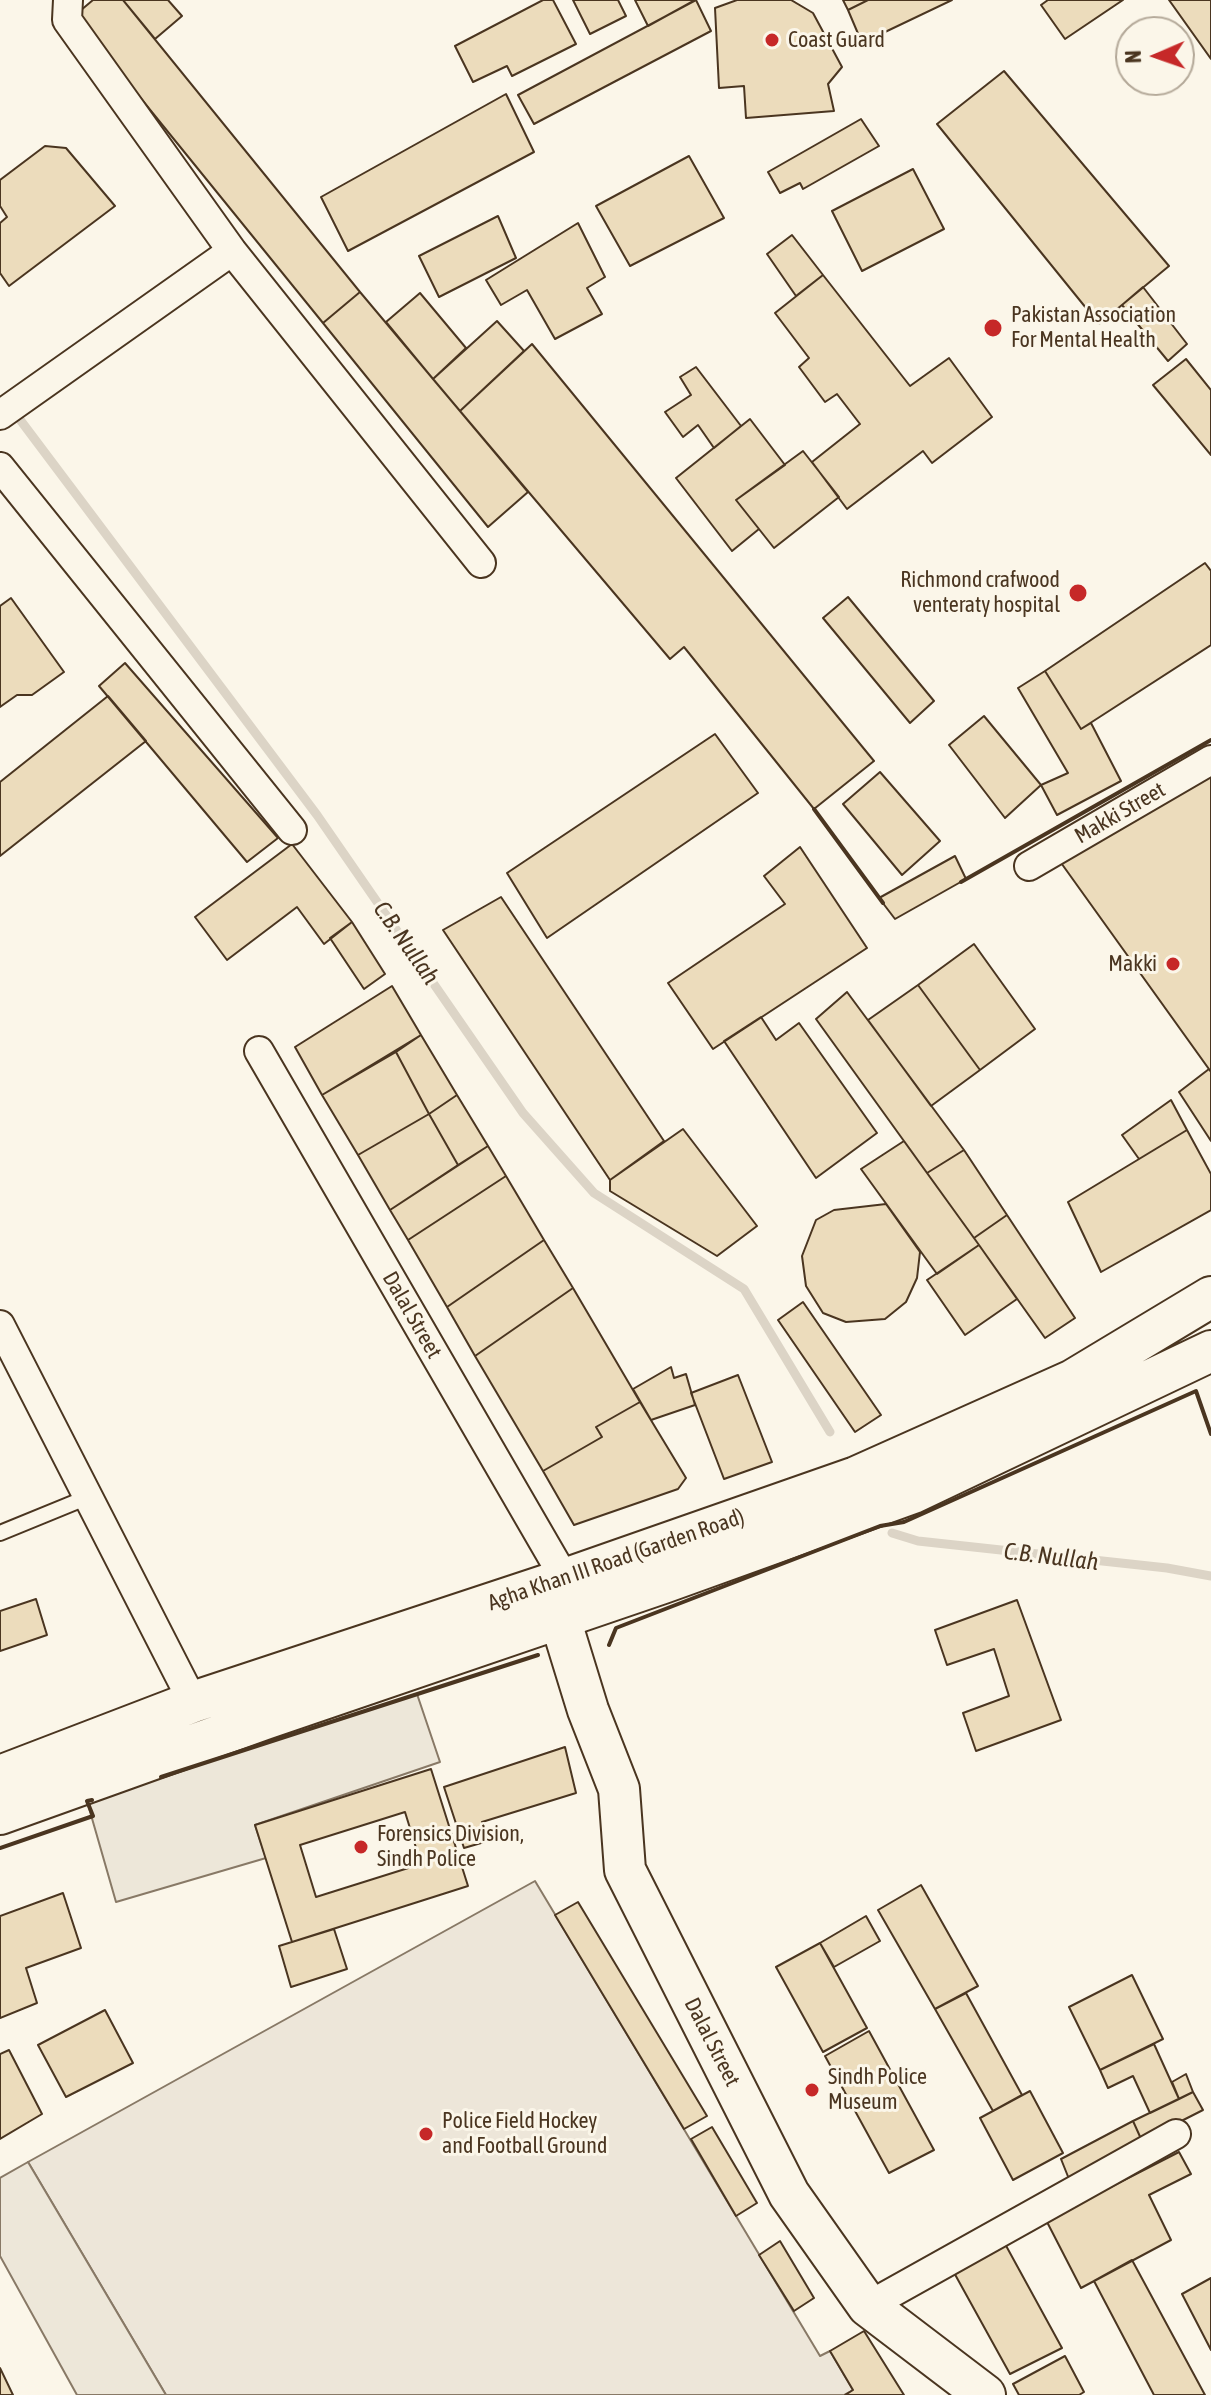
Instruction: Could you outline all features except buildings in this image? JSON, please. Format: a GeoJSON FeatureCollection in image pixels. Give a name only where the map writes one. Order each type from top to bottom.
{"type":"FeatureCollection","features":[{"type":"Feature","properties":{"kind":"main road","name":"Agha Khan III Road (Garden Road)"},"geometry":{"type":"LineString","coordinates":[[0,1776],[193,1702],[565,1579],[856,1477],[1073,1380],[1211,1297]]}},
{"type":"Feature","properties":{"kind":"main road","name":"Agha Khan III Road (Garden Road)"},"geometry":{"type":"LineString","coordinates":[[0,1814],[913,1493],[1211,1351]]}},
{"type":"Feature","properties":{"kind":"main road","name":"Dalal Street"},"geometry":{"type":"LineString","coordinates":[[560,1619],[588,1710],[619,1789],[625,1870],[789,2194],[868,2306],[985,2395]]}},
{"type":"Feature","properties":{"kind":"street"},"geometry":{"type":"LineString","coordinates":[[68,0],[67,20],[232,251],[481,563]]}},
{"type":"Feature","properties":{"kind":"street"},"geometry":{"type":"LineString","coordinates":[[0,415],[232,251]]}},
{"type":"Feature","properties":{"kind":"street"},"geometry":{"type":"LineString","coordinates":[[0,467],[292,830]]}},
{"type":"Feature","properties":{"kind":"street","name":"Makki Street"},"geometry":{"type":"LineString","coordinates":[[1029,866],[1211,760]]}},
{"type":"Feature","properties":{"kind":"street","name":"Dalal Street"},"geometry":{"type":"LineString","coordinates":[[259,1051],[565,1579]]}},
{"type":"Feature","properties":{"kind":"street"},"geometry":{"type":"LineString","coordinates":[[0,1325],[193,1702]]}},
{"type":"Feature","properties":{"kind":"street"},"geometry":{"type":"LineString","coordinates":[[868,2306],[1176,2134]]}},
{"type":"Feature","properties":{"kind":"lane"},"geometry":{"type":"LineString","coordinates":[[0,1533],[88,1497]]}},
{"type":"Feature","properties":{"kind":"shaded area"},"geometry":{"type":"Polygon","coordinates":[[[417,1694],[440,1762],[255,1825],[266,1858],[116,1902],[87,1801],[417,1694]]]}},
{"type":"Feature","properties":{"kind":"shaded area","name":"Police Field Hockey and Football Ground"},"geometry":{"type":"Polygon","coordinates":[[[535,1881],[820,2356],[830,2351],[853,2390],[844,2395],[166,2395],[28,2162],[535,1881]]]}},
{"type":"Feature","properties":{"kind":"shaded area"},"geometry":{"type":"Polygon","coordinates":[[[28,2162],[166,2395],[77,2395],[0,2256],[0,2178],[28,2162]]]}},
{"type":"Feature","properties":{"kind":"waterway","name":"C.B. Nullah"},"geometry":{"type":"LineString","coordinates":[[15,413],[317,815],[523,1113],[594,1193],[744,1289],[830,1432]]}},
{"type":"Feature","properties":{"kind":"waterway","name":"C.B. Nullah"},"geometry":{"type":"LineString","coordinates":[[892,1533],[918,1541],[1167,1568],[1211,1576]]}},
{"type":"Feature","properties":{"kind":"wall"},"geometry":{"type":"LineString","coordinates":[[961,882],[1211,740]]}},
{"type":"Feature","properties":{"kind":"wall"},"geometry":{"type":"LineString","coordinates":[[814,809],[883,903]]}},
{"type":"Feature","properties":{"kind":"wall"},"geometry":{"type":"LineString","coordinates":[[609,1645],[616,1628],[880,1526],[904,1522],[1196,1391],[1211,1434]]}},
{"type":"Feature","properties":{"kind":"wall"},"geometry":{"type":"LineString","coordinates":[[161,1777],[538,1655]]}},
{"type":"Feature","properties":{"kind":"wall"},"geometry":{"type":"LineString","coordinates":[[0,1848],[93,1816],[87,1801],[92,1800]]}},
{"type":"Feature","properties":{"kind":"place","name":"Coast Guard"},"geometry":{"type":"Point","coordinates":[772,40]}},
{"type":"Feature","properties":{"kind":"place","name":"Pakistan Association For Mental Health"},"geometry":{"type":"Point","coordinates":[993,328]}},
{"type":"Feature","properties":{"kind":"place","name":"Richmond crafwood venteraty hospital"},"geometry":{"type":"Point","coordinates":[1078,593]}},
{"type":"Feature","properties":{"kind":"place","name":"Makki"},"geometry":{"type":"Point","coordinates":[1173,964]}},
{"type":"Feature","properties":{"kind":"place","name":"Forensics Division, Sindh Police"},"geometry":{"type":"Point","coordinates":[361,1847]}},
{"type":"Feature","properties":{"kind":"place","name":"Sindh Police Museum"},"geometry":{"type":"Point","coordinates":[812,2090]}},
{"type":"Feature","properties":{"kind":"place","name":"Police Field Hockey and Football Ground"},"geometry":{"type":"Point","coordinates":[426,2134]}}]}
